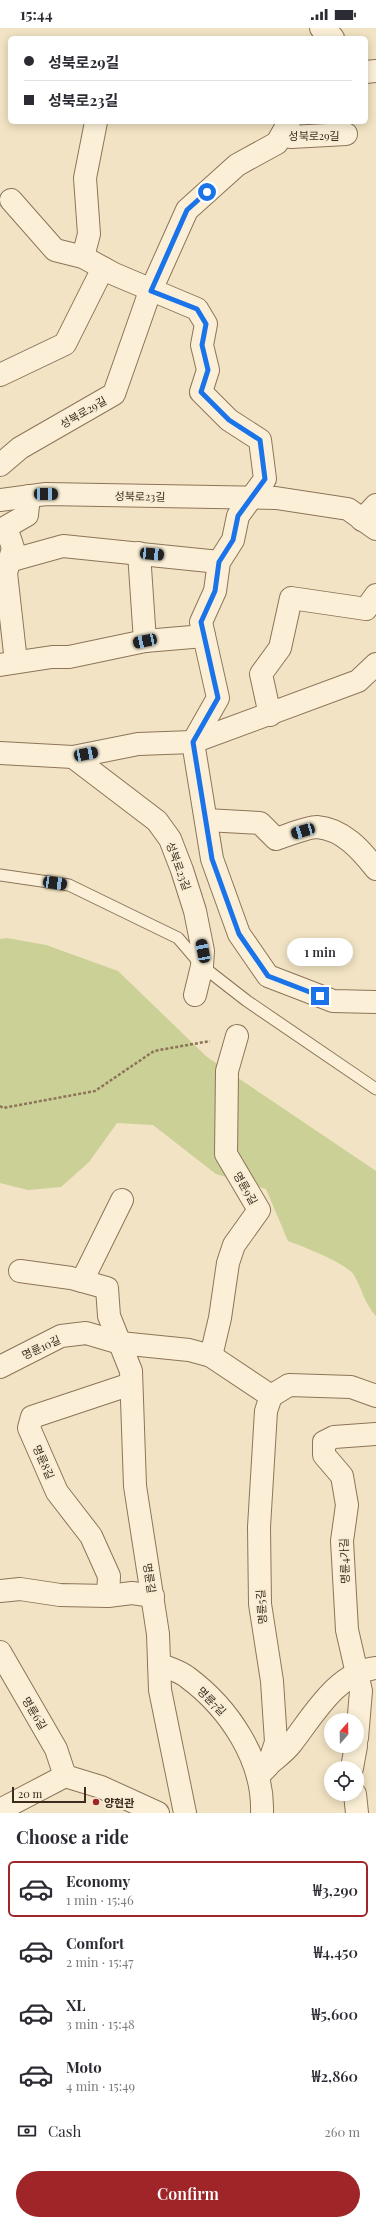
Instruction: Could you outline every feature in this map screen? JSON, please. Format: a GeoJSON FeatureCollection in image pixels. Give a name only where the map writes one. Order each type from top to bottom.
{"type":"FeatureCollection","features":[{"type":"Feature","properties":{"kind":"street"},"geometry":{"type":"LineString","coordinates":[[321,28],[326,30],[331,36]]}},
{"type":"Feature","properties":{"kind":"street"},"geometry":{"type":"LineString","coordinates":[[83,257],[89,234],[85,178],[96,124]]}},
{"type":"Feature","properties":{"kind":"street","name":"성북로29길"},"geometry":{"type":"LineString","coordinates":[[0,465],[20,448],[114,394],[151,291],[187,210],[237,165],[277,143],[285,128],[291,137],[346,134]]}},
{"type":"Feature","properties":{"kind":"street"},"geometry":{"type":"LineString","coordinates":[[11,200],[55,250],[83,257],[151,291],[197,309],[206,324],[202,345],[208,370],[201,392],[229,420],[260,440],[265,479],[238,516],[233,540],[219,562],[215,591],[201,622],[218,698],[193,742],[212,859],[239,934],[268,976],[333,1001],[376,1002]]}},
{"type":"Feature","properties":{"kind":"street"},"geometry":{"type":"LineString","coordinates":[[0,375],[65,344],[103,268]]}},
{"type":"Feature","properties":{"kind":"street","name":"성북로23길"},"geometry":{"type":"LineString","coordinates":[[0,500],[46,494],[276,498],[348,509],[372,518]]}},
{"type":"Feature","properties":{"kind":"street"},"geometry":{"type":"LineString","coordinates":[[29,496],[26,515],[6,527],[13,548],[5,575],[8,664],[52,657],[69,657],[145,641],[204,636]]}},
{"type":"Feature","properties":{"kind":"street"},"geometry":{"type":"LineString","coordinates":[[5,575],[63,546],[219,562]]}},
{"type":"Feature","properties":{"kind":"street"},"geometry":{"type":"LineString","coordinates":[[139,553],[145,641]]}},
{"type":"Feature","properties":{"kind":"street"},"geometry":{"type":"LineString","coordinates":[[270,715],[261,674],[280,648],[291,598],[366,609],[376,595]]}},
{"type":"Feature","properties":{"kind":"street"},"geometry":{"type":"LineString","coordinates":[[0,753],[72,757],[138,744],[193,742],[270,715],[358,681],[376,664]]}},
{"type":"Feature","properties":{"kind":"street","name":"성북로23길"},"geometry":{"type":"LineString","coordinates":[[72,757],[157,821],[170,839],[195,911],[203,951],[202,966],[195,995]]}},
{"type":"Feature","properties":{"kind":"street"},"geometry":{"type":"LineString","coordinates":[[206,820],[260,823],[276,839],[317,827],[338,833],[373,859]]}},
{"type":"Feature","properties":{"kind":"street","name":"명륜9길"},"geometry":{"type":"LineString","coordinates":[[211,1356],[220,1318],[228,1263],[234,1245],[259,1210],[226,1154],[227,1071],[237,1036]]}},
{"type":"Feature","properties":{"kind":"street"},"geometry":{"type":"LineString","coordinates":[[82,1281],[122,1200]]}},
{"type":"Feature","properties":{"kind":"street"},"geometry":{"type":"LineString","coordinates":[[20,1271],[82,1281],[107,1288],[109,1316],[120,1342],[189,1350],[211,1356],[271,1396],[289,1385],[351,1387],[376,1396]]}},
{"type":"Feature","properties":{"kind":"street","name":"명륜10길"},"geometry":{"type":"LineString","coordinates":[[0,1367],[61,1336],[86,1333],[120,1342]]}},
{"type":"Feature","properties":{"kind":"street","name":"명륜길"},"geometry":{"type":"LineString","coordinates":[[120,1342],[131,1371],[135,1486],[158,1634],[160,1690],[185,1813]]}},
{"type":"Feature","properties":{"kind":"street","name":"명륜8길"},"geometry":{"type":"LineString","coordinates":[[108,1596],[108,1576],[91,1536],[57,1492],[29,1428],[32,1417],[131,1384]]}},
{"type":"Feature","properties":{"kind":"street","name":"명륜5길"},"geometry":{"type":"LineString","coordinates":[[263,1771],[276,1742],[272,1681],[260,1604],[258,1527],[266,1411],[271,1396]]}},
{"type":"Feature","properties":{"kind":"street","name":"명륜4가길"},"geometry":{"type":"LineString","coordinates":[[359,1713],[361,1691],[366,1672],[347,1630],[342,1548],[347,1506],[342,1476],[324,1455],[324,1442],[334,1436],[376,1434]]}},
{"type":"Feature","properties":{"kind":"street"},"geometry":{"type":"LineString","coordinates":[[0,1592],[20,1589],[60,1595],[108,1596],[132,1593],[153,1596]]}},
{"type":"Feature","properties":{"kind":"street","name":"명륜6길"},"geometry":{"type":"LineString","coordinates":[[0,1652],[56,1749],[65,1776]]}},
{"type":"Feature","properties":{"kind":"street","name":"명륜7길"},"geometry":{"type":"LineString","coordinates":[[159,1664],[186,1676],[224,1710],[263,1771]]}},
{"type":"Feature","properties":{"kind":"street"},"geometry":{"type":"LineString","coordinates":[[262,1813],[263,1771],[290,1745],[313,1713],[336,1688],[366,1672]]}},
{"type":"Feature","properties":{"kind":"street"},"geometry":{"type":"LineString","coordinates":[[0,1810],[65,1776],[101,1787],[158,1813]]}},
{"type":"Feature","properties":{"kind":"street"},"geometry":{"type":"LineString","coordinates":[[356,1801],[357,1813]]}},
{"type":"Feature","properties":{"kind":"lane"},"geometry":{"type":"LineString","coordinates":[[0,875],[69,885],[178,938],[202,966],[247,1001],[376,1089]]}},
{"type":"Feature","properties":{"kind":"path"},"geometry":{"type":"LineString","coordinates":[[0,1106],[3,1108],[95,1091],[154,1052],[237,1036]]}},
{"type":"Feature","properties":{"kind":"green space"},"geometry":{"type":"Polygon","coordinates":[[[7,938],[46,945],[118,971],[207,1057],[376,1171],[376,1316],[366,1302],[354,1275],[350,1271],[324,1256],[288,1241],[266,1189],[216,1174],[153,1125],[117,1123],[89,1162],[61,1187],[28,1190],[0,1183],[0,939],[7,938]]]}},
{"type":"Feature","properties":{"kind":"place","name":"양현관"},"geometry":{"type":"Point","coordinates":[96,1802]}},
{"type":"Feature","properties":{"kind":"route"},"geometry":{"type":"LineString","coordinates":[[207,192],[187,210],[151,291],[197,309],[206,324],[202,345],[208,370],[201,392],[229,420],[260,440],[265,479],[238,516],[233,540],[222,554],[217,569],[215,591],[201,622],[218,698],[193,742],[200,792],[212,859],[239,934],[268,976],[320,996]]}}]}
